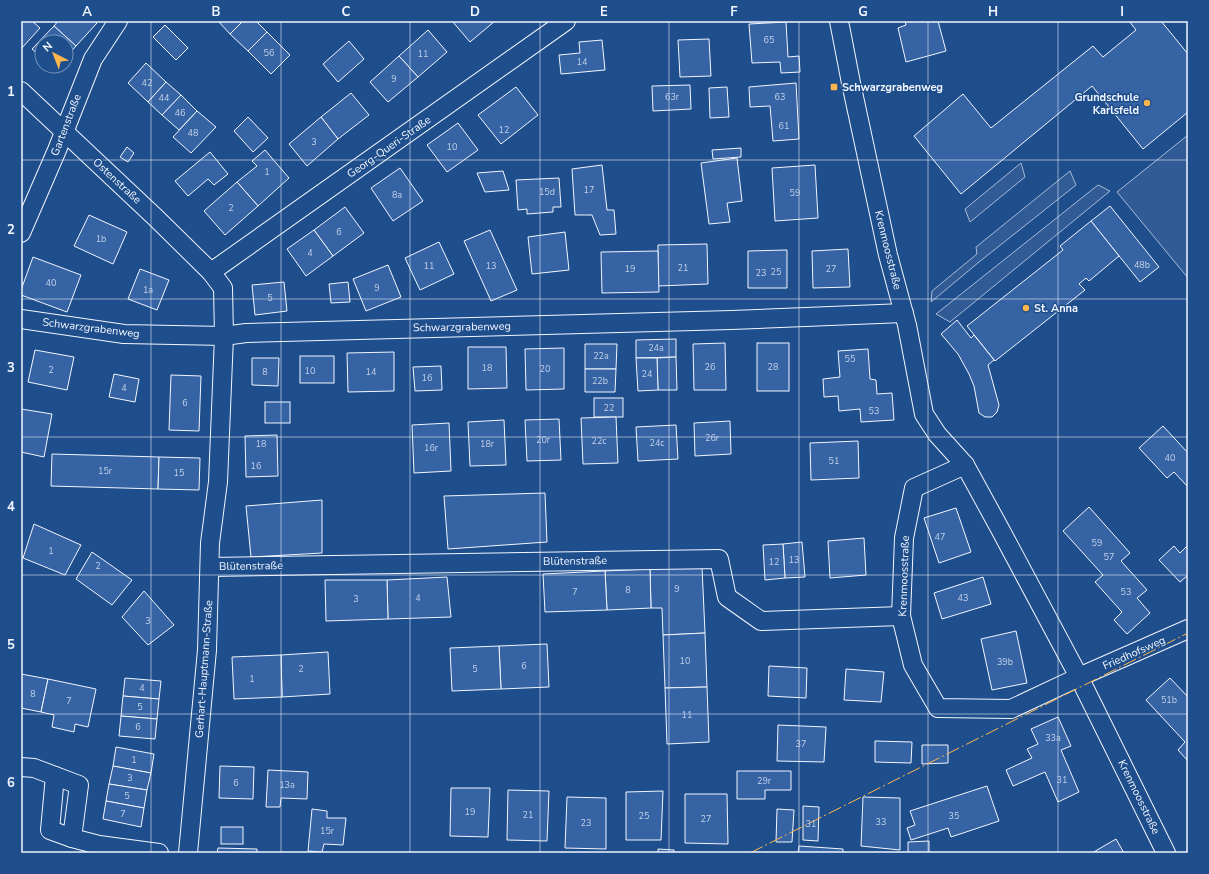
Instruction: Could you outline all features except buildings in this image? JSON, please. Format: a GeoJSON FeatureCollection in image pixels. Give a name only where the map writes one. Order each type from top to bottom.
{"type":"FeatureCollection","features":[{"type":"Feature","properties":{"kind":"street","name":"Gartenstraße"},"geometry":{"type":"LineString","coordinates":[[21,233],[57,150],[93,59],[118,21]]}},
{"type":"Feature","properties":{"kind":"street","name":"Georg-Queri-Straße"},"geometry":{"type":"LineString","coordinates":[[211,272],[361,168],[566,21]]}},
{"type":"Feature","properties":{"kind":"street","name":"Krenmoosstraße"},"geometry":{"type":"LineString","coordinates":[[839,21],[888,255],[904,313],[924,414],[937,434],[965,466],[1079,677],[1166,853]]}},
{"type":"Feature","properties":{"kind":"street","name":"Ostenstraße"},"geometry":{"type":"LineString","coordinates":[[21,91],[211,272]]}},
{"type":"Feature","properties":{"kind":"street","name":"Gerhart-Hauptmann-Straße"},"geometry":{"type":"LineString","coordinates":[[188,853],[207,650],[210,543],[218,482],[224,336],[223,288],[211,272]]}},
{"type":"Feature","properties":{"kind":"street","name":"Schwarzgrabenweg"},"geometry":{"type":"LineString","coordinates":[[21,320],[124,334],[224,336],[246,333],[731,320],[904,313]]}},
{"type":"Feature","properties":{"kind":"street","name":"Krenmoosstraße"},"geometry":{"type":"LineString","coordinates":[[965,466],[914,488],[904,538],[901,616],[913,665],[938,708],[1011,709],[1079,677]]}},
{"type":"Feature","properties":{"kind":"street","name":"Blütenstraße"},"geometry":{"type":"LineString","coordinates":[[210,567],[719,559],[727,597],[762,621],[901,616]]}},
{"type":"Feature","properties":{"kind":"street","name":"Friedhofsweg"},"geometry":{"type":"LineString","coordinates":[[1079,677],[1188,629]]}},
{"type":"Feature","properties":{"kind":"street"},"geometry":{"type":"LineString","coordinates":[[21,767],[34,768],[79,785],[72,838]]}},
{"type":"Feature","properties":{"kind":"street"},"geometry":{"type":"LineString","coordinates":[[55,776],[50,830],[72,838],[99,845],[159,853]]}},
{"type":"Feature","properties":{"kind":"shaded area"},"geometry":{"type":"Polygon","coordinates":[[[1188,135],[1188,278],[1117,192],[1188,135]]]}},
{"type":"Feature","properties":{"kind":"shaded area"},"geometry":{"type":"Polygon","coordinates":[[[1021,163],[1025,177],[970,222],[965,209],[1021,163]]]}},
{"type":"Feature","properties":{"kind":"shaded area"},"geometry":{"type":"Polygon","coordinates":[[[1070,171],[1076,185],[931,302],[932,291],[977,254],[976,247],[1070,171]]]}},
{"type":"Feature","properties":{"kind":"shaded area"},"geometry":{"type":"Polygon","coordinates":[[[1098,185],[1110,191],[950,322],[936,314],[1098,185]]]}},
{"type":"Feature","properties":{"kind":"power"},"geometry":{"type":"LineString","coordinates":[[750,853],[1188,633]]}},
{"type":"Feature","properties":{"kind":"place","name":"Schwarzgrabenweg"},"geometry":{"type":"Point","coordinates":[834,87]}},
{"type":"Feature","properties":{"kind":"place","name":"Grundschule Karlsfeld"},"geometry":{"type":"Point","coordinates":[1147,103]}},
{"type":"Feature","properties":{"kind":"place","name":"St. Anna"},"geometry":{"type":"Point","coordinates":[1026,308]}}]}
